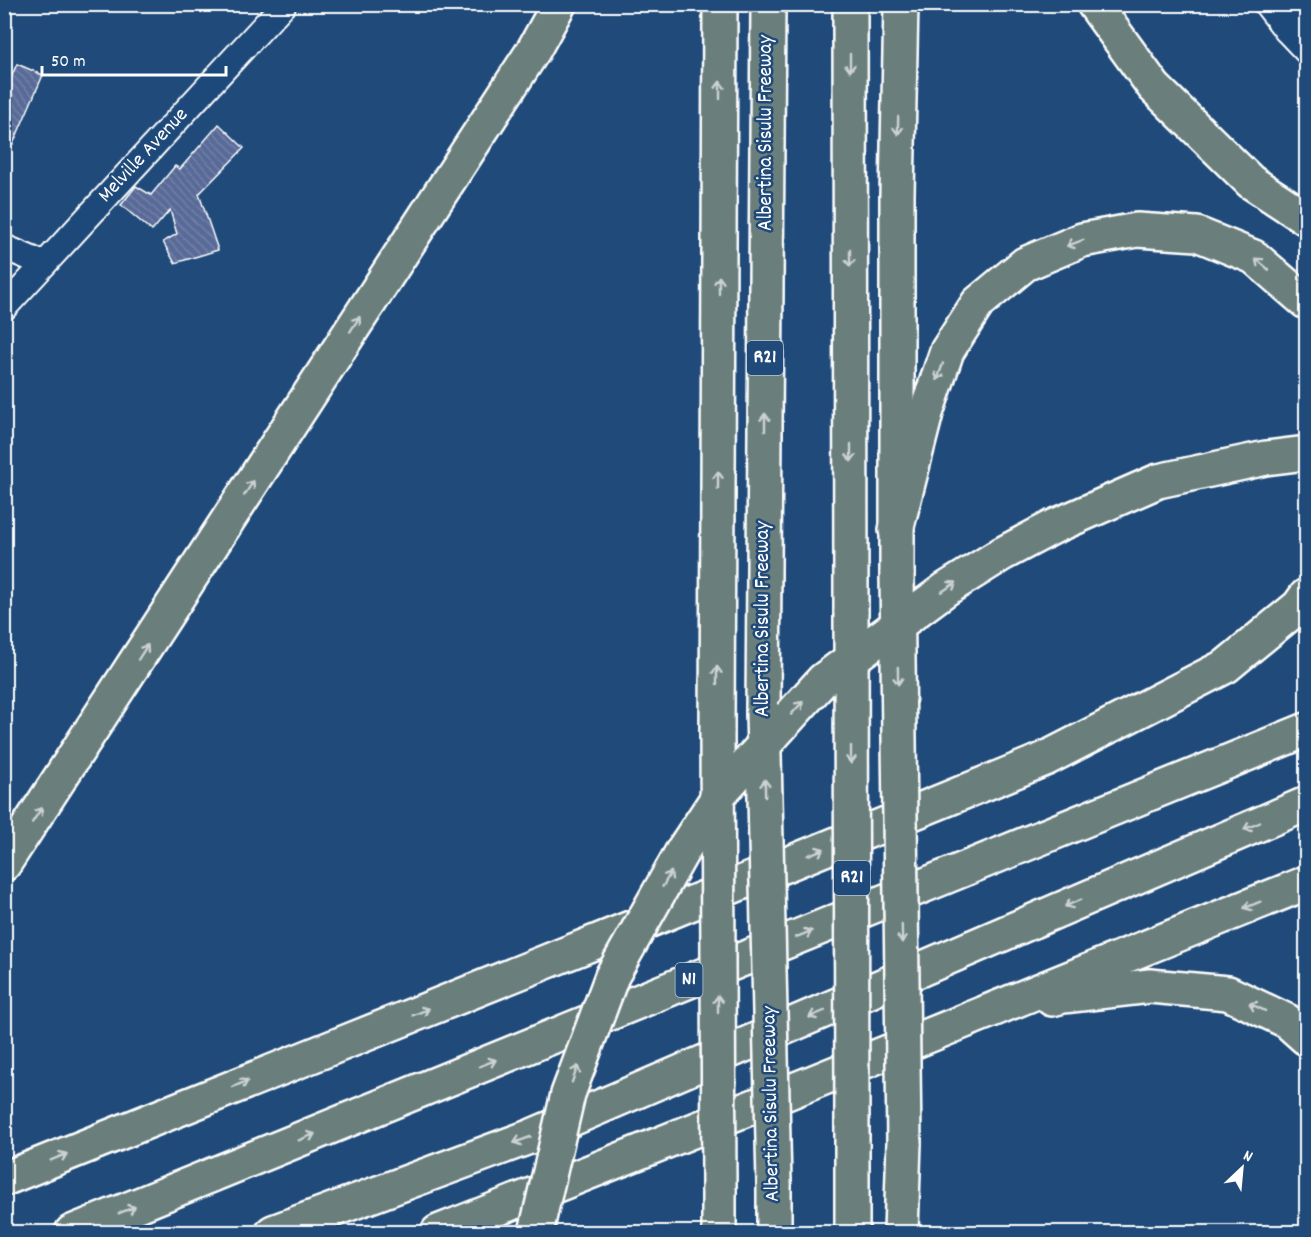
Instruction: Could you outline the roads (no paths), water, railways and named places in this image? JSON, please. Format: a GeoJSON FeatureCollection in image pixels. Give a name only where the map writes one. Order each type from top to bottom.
{"type":"FeatureCollection","features":[{"type":"Feature","properties":{"kind":"highway"},"geometry":{"type":"LineString","coordinates":[[4,864],[526,61],[559,4]]}},
{"type":"Feature","properties":{"kind":"highway"},"geometry":{"type":"LineString","coordinates":[[719,1233],[717,733],[720,4]]}},
{"type":"Feature","properties":{"kind":"highway","name":"Albertina Sisulu Freeway"},"geometry":{"type":"LineString","coordinates":[[768,4],[763,712],[774,1233]]}},
{"type":"Feature","properties":{"kind":"highway","name":"R21"},"geometry":{"type":"LineString","coordinates":[[850,4],[852,1233]]}},
{"type":"Feature","properties":{"kind":"highway"},"geometry":{"type":"LineString","coordinates":[[901,4],[897,195],[896,530],[904,1149],[902,1233]]}},
{"type":"Feature","properties":{"kind":"highway"},"geometry":{"type":"LineString","coordinates":[[1094,4],[1154,87],[1251,182],[1306,218]]}},
{"type":"Feature","properties":{"kind":"highway"},"geometry":{"type":"LineString","coordinates":[[896,530],[926,413],[947,351],[978,303],[1025,264],[1082,240],[1137,230],[1197,234],[1254,257],[1306,302]]}},
{"type":"Feature","properties":{"kind":"highway"},"geometry":{"type":"LineString","coordinates":[[536,1233],[568,1094],[612,976],[683,850],[722,791],[823,680],[946,589],[1002,554],[1053,527],[1158,481],[1266,458],[1306,453]]}},
{"type":"Feature","properties":{"kind":"highway"},"geometry":{"type":"LineString","coordinates":[[4,1179],[1045,759],[1226,666],[1299,606],[1306,596]]}},
{"type":"Feature","properties":{"kind":"highway","name":"N1"},"geometry":{"type":"LineString","coordinates":[[72,1233],[1306,730]]}},
{"type":"Feature","properties":{"kind":"highway"},"geometry":{"type":"LineString","coordinates":[[273,1233],[532,1136],[1306,804]]}},
{"type":"Feature","properties":{"kind":"highway"},"geometry":{"type":"LineString","coordinates":[[438,1233],[691,1133],[915,1040],[1306,883]]}},
{"type":"Feature","properties":{"kind":"highway"},"geometry":{"type":"LineString","coordinates":[[915,1040],[1064,996],[1150,986],[1228,993],[1287,1021],[1306,1038]]}},
{"type":"Feature","properties":{"kind":"highway"},"geometry":{"type":"LineString","coordinates":[[483,1233],[691,1133]]}},
{"type":"Feature","properties":{"kind":"highway"},"geometry":{"type":"LineString","coordinates":[[904,1149],[919,1233]]}},
{"type":"Feature","properties":{"kind":"street","name":"Melville Avenue"},"geometry":{"type":"LineString","coordinates":[[4,308],[284,4]]}},
{"type":"Feature","properties":{"kind":"street"},"geometry":{"type":"LineString","coordinates":[[1266,4],[1306,51]]}},
{"type":"Feature","properties":{"kind":"street"},"geometry":{"type":"LineString","coordinates":[[1286,30],[1306,11]]}},
{"type":"Feature","properties":{"kind":"street"},"geometry":{"type":"LineString","coordinates":[[4,247],[44,264]]}}]}
